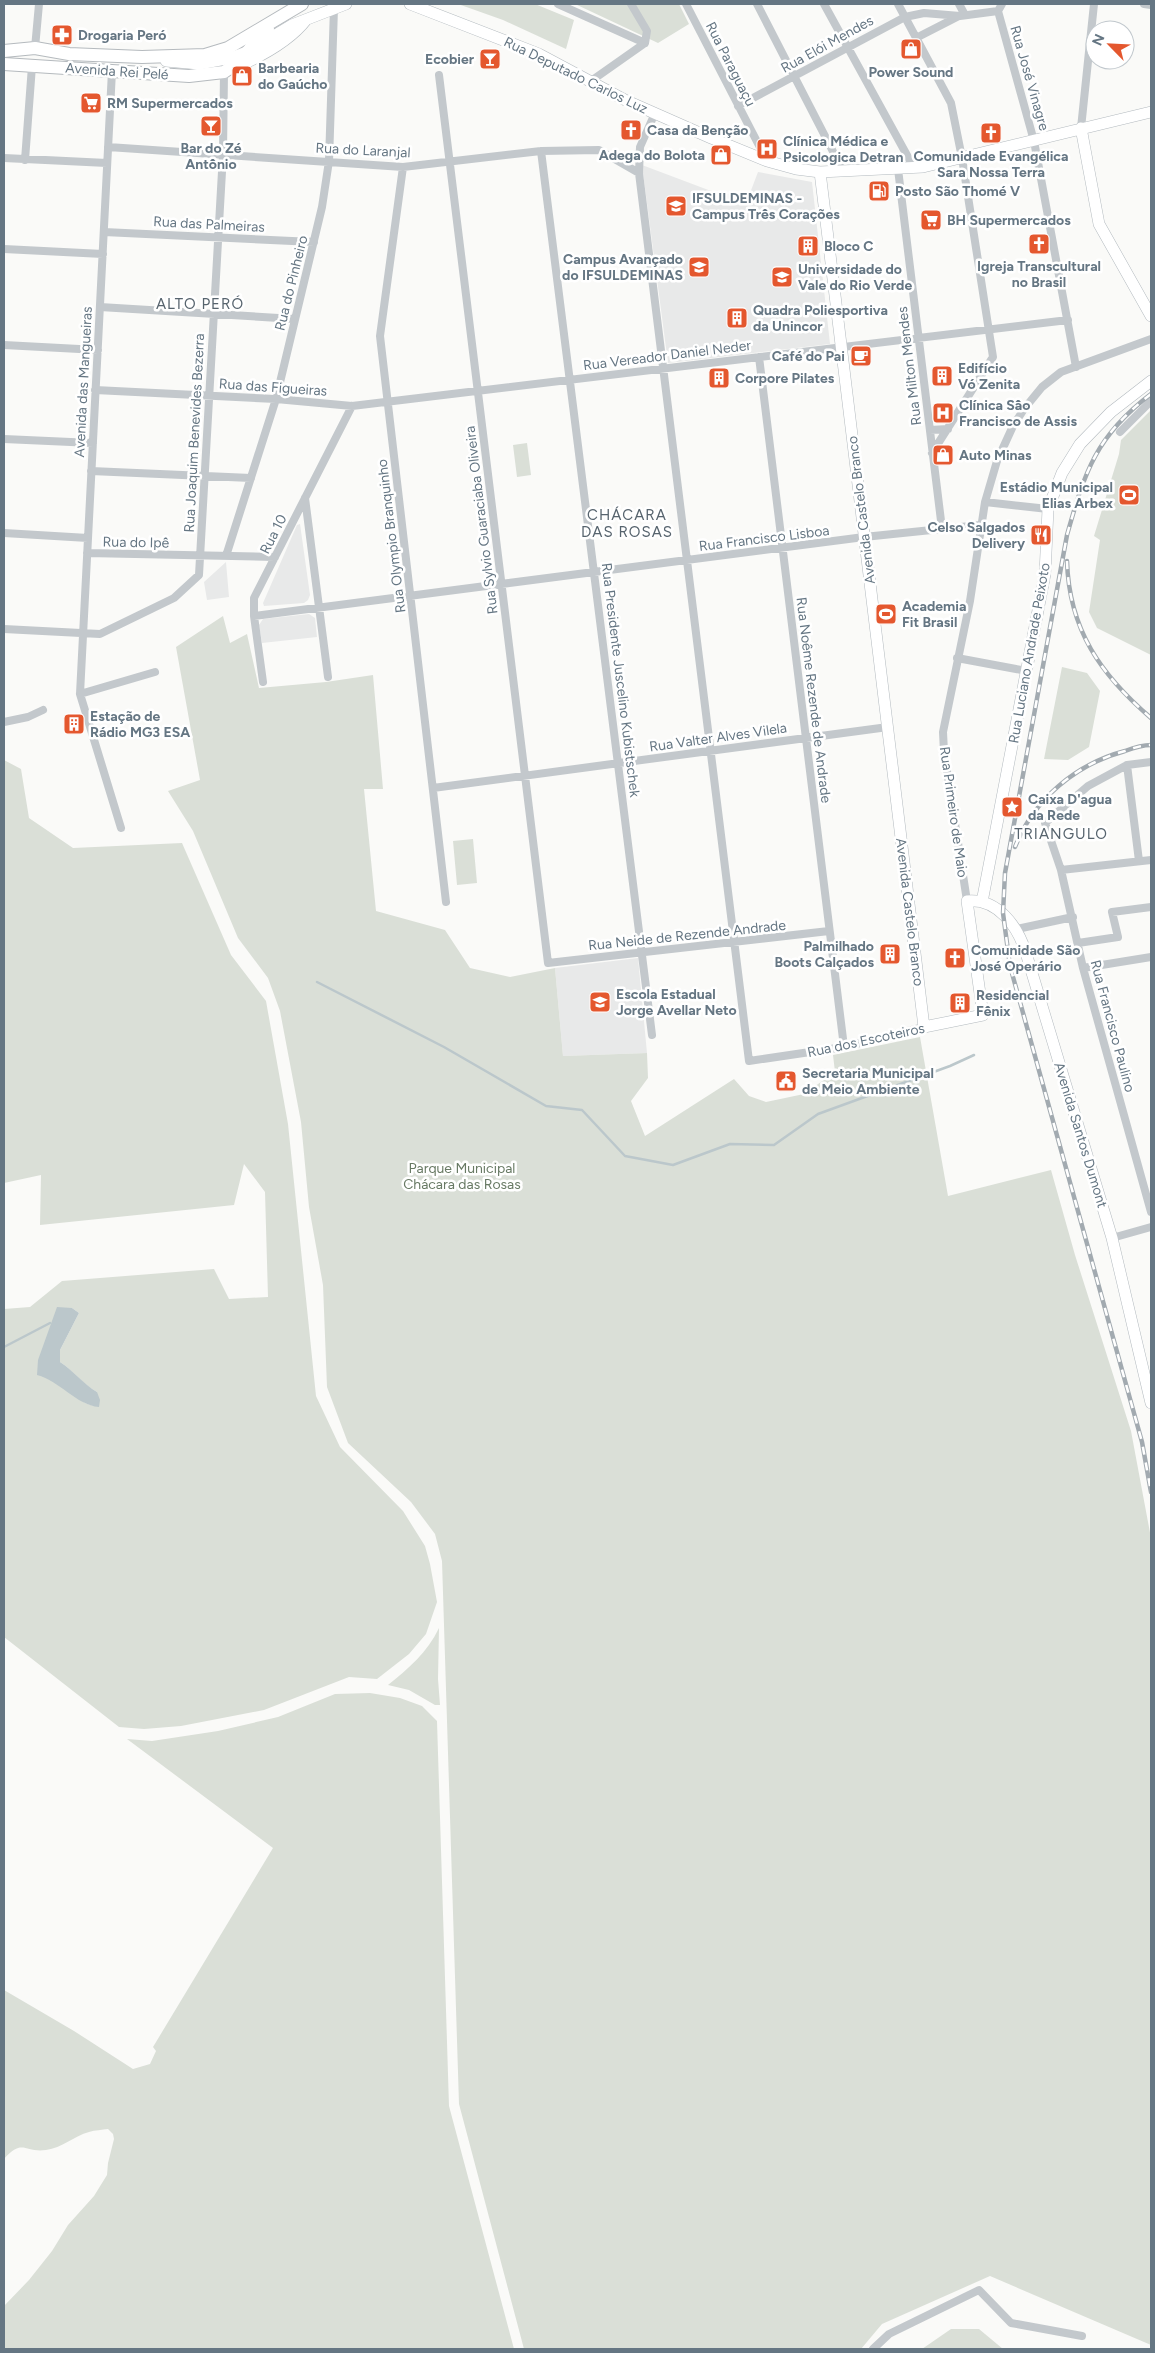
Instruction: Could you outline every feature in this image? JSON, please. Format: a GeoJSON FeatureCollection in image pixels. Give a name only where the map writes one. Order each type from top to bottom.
{"type":"FeatureCollection","features":[{"type":"Feature","properties":{"kind":"main road"},"geometry":{"type":"LineString","coordinates":[[226,71],[283,15],[302,4]]}},
{"type":"Feature","properties":{"kind":"main road","name":"Avenida Rei Pelé"},"geometry":{"type":"LineString","coordinates":[[4,51],[35,48],[69,54],[142,57],[205,55],[228,48],[283,15]]}},
{"type":"Feature","properties":{"kind":"main road","name":"Avenida Rei Pelé"},"geometry":{"type":"LineString","coordinates":[[4,64],[189,76],[226,71]]}},
{"type":"Feature","properties":{"kind":"street"},"geometry":{"type":"LineString","coordinates":[[35,48],[39,4]]}},
{"type":"Feature","properties":{"kind":"street","name":"Rua Deputado Carlos Luz"},"geometry":{"type":"LineString","coordinates":[[410,4],[539,54],[655,113],[787,168],[820,172],[914,168],[1151,112]]}},
{"type":"Feature","properties":{"kind":"street"},"geometry":{"type":"LineString","coordinates":[[558,4],[645,43]]}},
{"type":"Feature","properties":{"kind":"street"},"geometry":{"type":"LineString","coordinates":[[591,81],[645,43],[647,31],[632,4]]}},
{"type":"Feature","properties":{"kind":"street","name":"Rua Paraguaçu"},"geometry":{"type":"LineString","coordinates":[[686,4],[767,161]]}},
{"type":"Feature","properties":{"kind":"street"},"geometry":{"type":"LineString","coordinates":[[757,4],[844,171]]}},
{"type":"Feature","properties":{"kind":"street"},"geometry":{"type":"LineString","coordinates":[[824,4],[914,168]]}},
{"type":"Feature","properties":{"kind":"street"},"geometry":{"type":"LineString","coordinates":[[898,4],[951,103],[962,158],[993,357],[932,453]]}},
{"type":"Feature","properties":{"kind":"street"},"geometry":{"type":"LineString","coordinates":[[959,4],[963,15]]}},
{"type":"Feature","properties":{"kind":"street"},"geometry":{"type":"LineString","coordinates":[[1094,4],[1081,128],[1098,224],[1149,310]]}},
{"type":"Feature","properties":{"kind":"street"},"geometry":{"type":"LineString","coordinates":[[1144,4],[1151,5]]}},
{"type":"Feature","properties":{"kind":"street"},"geometry":{"type":"LineString","coordinates":[[142,57],[199,64],[219,62],[247,52],[307,18],[340,6]]}},
{"type":"Feature","properties":{"kind":"street","name":"Rua do Pinheiro"},"geometry":{"type":"LineString","coordinates":[[226,556],[276,399],[322,207],[329,161],[340,6]]}},
{"type":"Feature","properties":{"kind":"street","name":"Rua Elói Mendes"},"geometry":{"type":"LineString","coordinates":[[738,106],[847,46],[905,17],[924,13],[963,15],[1000,8]]}},
{"type":"Feature","properties":{"kind":"street","name":"Rua José Vinagre"},"geometry":{"type":"LineString","coordinates":[[1000,8],[1034,141],[1076,367]]}},
{"type":"Feature","properties":{"kind":"street","name":"Rua Elói Mendes"},"geometry":{"type":"LineString","coordinates":[[916,38],[963,15]]}},
{"type":"Feature","properties":{"kind":"street"},"geometry":{"type":"LineString","coordinates":[[226,71],[283,41],[298,30],[307,18]]}},
{"type":"Feature","properties":{"kind":"street"},"geometry":{"type":"LineString","coordinates":[[25,160],[32,66]]}},
{"type":"Feature","properties":{"kind":"street","name":"Avenida das Mangueiras"},"geometry":{"type":"LineString","coordinates":[[112,71],[80,694],[121,828]]}},
{"type":"Feature","properties":{"kind":"street","name":"Rua Joaquim Benevides Bezerra"},"geometry":{"type":"LineString","coordinates":[[4,629],[100,634],[174,598],[199,575],[226,71]]}},
{"type":"Feature","properties":{"kind":"street","name":"Rua Sylvio Guaraciaba Oliveira"},"geometry":{"type":"LineString","coordinates":[[439,74],[548,963]]}},
{"type":"Feature","properties":{"kind":"street"},"geometry":{"type":"LineString","coordinates":[[655,113],[640,147],[639,173],[734,942]]}},
{"type":"Feature","properties":{"kind":"street","name":"Rua do Laranjal"},"geometry":{"type":"LineString","coordinates":[[108,147],[403,167],[541,151],[599,150],[639,173]]}},
{"type":"Feature","properties":{"kind":"street","name":"Rua Presidente Juscelino Kubistschek"},"geometry":{"type":"LineString","coordinates":[[541,151],[652,1035]]}},
{"type":"Feature","properties":{"kind":"street"},"geometry":{"type":"LineString","coordinates":[[4,158],[107,163]]}},
{"type":"Feature","properties":{"kind":"street","name":"Rua Olympio Branquinho"},"geometry":{"type":"LineString","coordinates":[[403,167],[380,336],[446,902]]}},
{"type":"Feature","properties":{"kind":"street","name":"Rua Milton Mendes"},"geometry":{"type":"LineString","coordinates":[[898,169],[942,529]]}},
{"type":"Feature","properties":{"kind":"street","name":"Avenida Castelo Branco"},"geometry":{"type":"LineString","coordinates":[[820,172],[924,1027]]}},
{"type":"Feature","properties":{"kind":"street","name":"Rua das Palmeiras"},"geometry":{"type":"LineString","coordinates":[[104,232],[314,242]]}},
{"type":"Feature","properties":{"kind":"street"},"geometry":{"type":"LineString","coordinates":[[4,249],[103,254]]}},
{"type":"Feature","properties":{"kind":"street"},"geometry":{"type":"LineString","coordinates":[[100,307],[295,319]]}},
{"type":"Feature","properties":{"kind":"street","name":"Rua Vereador Daniel Neder"},"geometry":{"type":"LineString","coordinates":[[388,402],[1068,320]]}},
{"type":"Feature","properties":{"kind":"street","name":"Rua Primeiro de Maio"},"geometry":{"type":"LineString","coordinates":[[983,1015],[944,752],[943,732],[970,601],[985,502],[997,461],[1024,409],[1042,387],[1062,372],[1151,339]]}},
{"type":"Feature","properties":{"kind":"street"},"geometry":{"type":"LineString","coordinates":[[4,345],[98,350]]}},
{"type":"Feature","properties":{"kind":"street","name":"Rua Noême Rezende de Andrade"},"geometry":{"type":"LineString","coordinates":[[759,357],[844,1047]]}},
{"type":"Feature","properties":{"kind":"street","name":"Rua Luciano Andrade Peixoto"},"geometry":{"type":"LineString","coordinates":[[982,902],[1045,574],[1048,508],[1062,473],[1080,444],[1111,412],[1151,381]]}},
{"type":"Feature","properties":{"kind":"street","name":"Rua das Figueiras"},"geometry":{"type":"LineString","coordinates":[[96,390],[276,399],[352,406],[388,402]]}},
{"type":"Feature","properties":{"kind":"street"},"geometry":{"type":"LineString","coordinates":[[1120,432],[1151,401]]}},
{"type":"Feature","properties":{"kind":"street","name":"Rua 10"},"geometry":{"type":"LineString","coordinates":[[263,682],[254,616],[254,598],[352,406]]}},
{"type":"Feature","properties":{"kind":"street"},"geometry":{"type":"LineString","coordinates":[[930,430],[948,429]]}},
{"type":"Feature","properties":{"kind":"street"},"geometry":{"type":"LineString","coordinates":[[4,438],[93,443]]}},
{"type":"Feature","properties":{"kind":"street"},"geometry":{"type":"LineString","coordinates":[[91,471],[251,478]]}},
{"type":"Feature","properties":{"kind":"street"},"geometry":{"type":"LineString","coordinates":[[305,498],[328,677]]}},
{"type":"Feature","properties":{"kind":"street"},"geometry":{"type":"LineString","coordinates":[[985,502],[1048,508]]}},
{"type":"Feature","properties":{"kind":"street","name":"Rua Francisco Lisboa"},"geometry":{"type":"LineString","coordinates":[[254,616],[864,537],[980,525]]}},
{"type":"Feature","properties":{"kind":"street"},"geometry":{"type":"LineString","coordinates":[[4,533],[88,538]]}},
{"type":"Feature","properties":{"kind":"street","name":"Rua do Ipê"},"geometry":{"type":"LineString","coordinates":[[87,553],[275,557]]}},
{"type":"Feature","properties":{"kind":"street"},"geometry":{"type":"LineString","coordinates":[[957,658],[1027,671]]}},
{"type":"Feature","properties":{"kind":"street"},"geometry":{"type":"LineString","coordinates":[[80,694],[155,672]]}},
{"type":"Feature","properties":{"kind":"street"},"geometry":{"type":"LineString","coordinates":[[4,722],[28,717],[44,710]]}},
{"type":"Feature","properties":{"kind":"street","name":"Rua Valter Alves Vilela"},"geometry":{"type":"LineString","coordinates":[[433,788],[888,728]]}},
{"type":"Feature","properties":{"kind":"street","name":"Rua Francisco Paulino"},"geometry":{"type":"LineString","coordinates":[[1151,762],[1127,765],[1088,786],[1045,823],[1061,870],[1083,968],[1151,1212]]}},
{"type":"Feature","properties":{"kind":"street"},"geometry":{"type":"LineString","coordinates":[[1127,765],[1139,861]]}},
{"type":"Feature","properties":{"kind":"street"},"geometry":{"type":"LineString","coordinates":[[1061,870],[1151,860]]}},
{"type":"Feature","properties":{"kind":"street","name":"Avenida Santos Dumont"},"geometry":{"type":"LineString","coordinates":[[966,901],[982,902],[1003,913],[1017,929],[1021,937],[1112,1238],[1151,1403]]}},
{"type":"Feature","properties":{"kind":"street"},"geometry":{"type":"LineString","coordinates":[[1078,943],[1118,937],[1112,912],[1151,907]]}},
{"type":"Feature","properties":{"kind":"street"},"geometry":{"type":"LineString","coordinates":[[1017,929],[1072,917]]}},
{"type":"Feature","properties":{"kind":"street","name":"Rua Neide de Rezende Andrade"},"geometry":{"type":"LineString","coordinates":[[548,963],[829,931]]}},
{"type":"Feature","properties":{"kind":"street","name":"Rua dos Escoteiros"},"geometry":{"type":"LineString","coordinates":[[734,942],[749,1062],[844,1047],[924,1027],[983,1015]]}},
{"type":"Feature","properties":{"kind":"street"},"geometry":{"type":"LineString","coordinates":[[1083,968],[1151,957]]}},
{"type":"Feature","properties":{"kind":"street"},"geometry":{"type":"LineString","coordinates":[[1112,1238],[1151,1227]]}},
{"type":"Feature","properties":{"kind":"street"},"geometry":{"type":"LineString","coordinates":[[873,2349],[889,2334],[979,2290],[1011,2324],[1082,2336]]}},
{"type":"Feature","properties":{"kind":"shaded area"},"geometry":{"type":"Polygon","coordinates":[[[642,165],[719,194],[750,193],[758,172],[812,182],[830,344],[668,363],[642,165]]]}},
{"type":"Feature","properties":{"kind":"shaded area"},"geometry":{"type":"Polygon","coordinates":[[[300,524],[310,595],[308,600],[304,603],[264,606],[263,603],[297,525],[300,524]]]}},
{"type":"Feature","properties":{"kind":"shaded area"},"geometry":{"type":"Polygon","coordinates":[[[226,562],[229,597],[207,600],[204,582],[226,562]]]}},
{"type":"Feature","properties":{"kind":"shaded area"},"geometry":{"type":"Polygon","coordinates":[[[309,614],[315,618],[317,637],[262,643],[259,625],[263,619],[309,614]]]}},
{"type":"Feature","properties":{"kind":"shaded area","name":"Escola Estadual Jorge Avellar Neto"},"geometry":{"type":"Polygon","coordinates":[[[638,958],[647,1053],[563,1056],[555,968],[638,958]]]}},
{"type":"Feature","properties":{"kind":"shaded area"},"geometry":{"type":"Polygon","coordinates":[[[57,1307],[72,1308],[79,1313],[60,1350],[60,1362],[97,1392],[100,1400],[99,1407],[75,1398],[53,1382],[37,1375],[38,1360],[57,1307]]]}},
{"type":"Feature","properties":{"kind":"green space"},"geometry":{"type":"Polygon","coordinates":[[[458,4],[535,4],[574,20],[566,49],[503,20],[458,4]]]}},
{"type":"Feature","properties":{"kind":"green space"},"geometry":{"type":"Polygon","coordinates":[[[575,4],[679,4],[689,24],[658,43],[575,4]]]}},
{"type":"Feature","properties":{"kind":"green space","name":"Estádio Municipal Elias Arbex"},"geometry":{"type":"Polygon","coordinates":[[[1151,410],[1151,655],[1097,628],[1089,612],[1100,540],[1094,536],[1119,454],[1121,440],[1151,410]]]}},
{"type":"Feature","properties":{"kind":"green space"},"geometry":{"type":"Polygon","coordinates":[[[527,443],[531,475],[517,477],[513,445],[527,443]]]}},
{"type":"Feature","properties":{"kind":"green space","name":"Parque Municipal Chácara das Rosas"},"geometry":{"type":"Polygon","coordinates":[[[223,616],[230,643],[247,634],[259,688],[326,682],[373,675],[383,789],[364,789],[376,911],[445,930],[470,968],[510,977],[555,968],[563,1056],[647,1053],[648,1078],[631,1101],[645,1136],[734,1079],[749,1096],[766,1102],[804,1094],[835,1072],[833,1055],[920,1037],[948,1196],[1051,1170],[1075,1255],[1131,1431],[1151,1538],[1151,2345],[990,2276],[882,2324],[861,2349],[524,2349],[459,2104],[442,1561],[435,1534],[411,1502],[348,1443],[327,1387],[323,1285],[309,1207],[301,1122],[280,1011],[268,978],[238,938],[193,831],[168,791],[200,780],[176,647],[223,616]]]}},
{"type":"Feature","properties":{"kind":"green space"},"geometry":{"type":"Polygon","coordinates":[[[1062,667],[1087,673],[1100,691],[1089,747],[1068,760],[1044,759],[1062,667]]]}},
{"type":"Feature","properties":{"kind":"green space"},"geometry":{"type":"Polygon","coordinates":[[[4,760],[21,769],[29,818],[73,848],[182,843],[231,955],[266,1001],[288,1124],[316,1396],[340,1447],[403,1511],[425,1546],[430,1564],[437,1602],[426,1634],[409,1654],[377,1679],[349,1677],[264,1710],[181,1726],[144,1729],[119,1727],[4,1637],[4,1309],[30,1307],[62,1281],[214,1269],[229,1299],[268,1297],[265,1192],[244,1164],[234,1205],[40,1225],[41,1175],[4,1183],[4,760]],[[72,1308],[49,1378],[85,1403],[94,1406],[97,1392],[60,1362],[60,1350],[79,1313],[72,1308]]]}},
{"type":"Feature","properties":{"kind":"green space"},"geometry":{"type":"Polygon","coordinates":[[[473,839],[477,883],[457,885],[453,841],[473,839]]]}},
{"type":"Feature","properties":{"kind":"green space"},"geometry":{"type":"Polygon","coordinates":[[[439,1628],[438,1679],[440,1705],[435,1705],[409,1690],[388,1685],[423,1653],[439,1628]]]}},
{"type":"Feature","properties":{"kind":"green space"},"geometry":{"type":"Polygon","coordinates":[[[370,1693],[400,1698],[422,1706],[437,1721],[449,2106],[514,2349],[4,2349],[4,2306],[29,2280],[52,2251],[68,2225],[94,2196],[107,2175],[114,2139],[113,2134],[108,2129],[94,2131],[52,2149],[15,2149],[4,2159],[4,1990],[74,2031],[133,2069],[150,2064],[156,2051],[153,2047],[273,1848],[127,1739],[152,1741],[218,1731],[278,1717],[335,1694],[370,1693]]]}},
{"type":"Feature","properties":{"kind":"green space"},"geometry":{"type":"Polygon","coordinates":[[[951,2329],[979,2329],[1003,2349],[922,2349],[951,2329]]]}},
{"type":"Feature","properties":{"kind":"waterway"},"geometry":{"type":"LineString","coordinates":[[317,982],[444,1047],[546,1106],[582,1110],[625,1156],[673,1165],[730,1144],[774,1145],[818,1114],[950,1066],[974,1055]]}},
{"type":"Feature","properties":{"kind":"waterway"},"geometry":{"type":"LineString","coordinates":[[4,1347],[50,1323]]}},
{"type":"Feature","properties":{"kind":"railway"},"geometry":{"type":"LineString","coordinates":[[1151,394],[1132,409],[1117,425],[1095,456],[1080,492],[1067,535],[1005,873],[1003,913],[1010,966],[1142,1442],[1151,1492]]}},
{"type":"Feature","properties":{"kind":"railway"},"geometry":{"type":"LineString","coordinates":[[1067,561],[1069,586],[1074,609],[1081,630],[1091,649],[1117,685],[1151,718]]}},
{"type":"Feature","properties":{"kind":"railway"},"geometry":{"type":"LineString","coordinates":[[1015,847],[1023,830],[1045,799],[1074,774],[1107,757],[1151,745]]}},
{"type":"Feature","properties":{"kind":"place","name":"Drogaria Peró"},"geometry":{"type":"Point","coordinates":[62,35]}},
{"type":"Feature","properties":{"kind":"place","name":"Power Sound"},"geometry":{"type":"Point","coordinates":[911,49]}},
{"type":"Feature","properties":{"kind":"place","name":"Ecobier"},"geometry":{"type":"Point","coordinates":[490,59]}},
{"type":"Feature","properties":{"kind":"place","name":"Barbearia do Gaúcho"},"geometry":{"type":"Point","coordinates":[242,76]}},
{"type":"Feature","properties":{"kind":"place","name":"RM Supermercados"},"geometry":{"type":"Point","coordinates":[91,103]}},
{"type":"Feature","properties":{"kind":"place","name":"Bar do Zé Antônio"},"geometry":{"type":"Point","coordinates":[211,126]}},
{"type":"Feature","properties":{"kind":"place","name":"Casa da Benção"},"geometry":{"type":"Point","coordinates":[631,130]}},
{"type":"Feature","properties":{"kind":"place","name":"Comunidade Evangélica Sara Nossa Terra"},"geometry":{"type":"Point","coordinates":[991,133]}},
{"type":"Feature","properties":{"kind":"place","name":"Clínica Médica e Psicologica Detran"},"geometry":{"type":"Point","coordinates":[767,149]}},
{"type":"Feature","properties":{"kind":"place","name":"Adega do Bolota"},"geometry":{"type":"Point","coordinates":[721,155]}},
{"type":"Feature","properties":{"kind":"place","name":"Posto São Thomé V"},"geometry":{"type":"Point","coordinates":[879,191]}},
{"type":"Feature","properties":{"kind":"place","name":"IFSULDEMINAS - Campus Três Corações"},"geometry":{"type":"Point","coordinates":[676,206]}},
{"type":"Feature","properties":{"kind":"place","name":"BH Supermercados"},"geometry":{"type":"Point","coordinates":[931,220]}},
{"type":"Feature","properties":{"kind":"place","name":"Igreja Transcultural no Brasil"},"geometry":{"type":"Point","coordinates":[1039,244]}},
{"type":"Feature","properties":{"kind":"place","name":"Bloco C"},"geometry":{"type":"Point","coordinates":[808,246]}},
{"type":"Feature","properties":{"kind":"place","name":"Campus Avançado do IFSULDEMINAS"},"geometry":{"type":"Point","coordinates":[699,267]}},
{"type":"Feature","properties":{"kind":"place","name":"Universidade do Vale do Rio Verde"},"geometry":{"type":"Point","coordinates":[782,277]}},
{"type":"Feature","properties":{"kind":"place","name":"Quadra Poliesportiva da Unincor"},"geometry":{"type":"Point","coordinates":[737,318]}},
{"type":"Feature","properties":{"kind":"place","name":"Café do Pai"},"geometry":{"type":"Point","coordinates":[861,356]}},
{"type":"Feature","properties":{"kind":"place","name":"Edifício Vó Zenita"},"geometry":{"type":"Point","coordinates":[942,376]}},
{"type":"Feature","properties":{"kind":"place","name":"Corpore Pilates"},"geometry":{"type":"Point","coordinates":[719,378]}},
{"type":"Feature","properties":{"kind":"place","name":"Clínica Sâo Francisco de Assis"},"geometry":{"type":"Point","coordinates":[943,413]}},
{"type":"Feature","properties":{"kind":"place","name":"Auto Minas"},"geometry":{"type":"Point","coordinates":[943,455]}},
{"type":"Feature","properties":{"kind":"place","name":"Estádio Municipal Elias Arbex"},"geometry":{"type":"Point","coordinates":[1129,495]}},
{"type":"Feature","properties":{"kind":"place","name":"Celso Salgados Delivery"},"geometry":{"type":"Point","coordinates":[1041,535]}},
{"type":"Feature","properties":{"kind":"place","name":"Academia Fit Brasil"},"geometry":{"type":"Point","coordinates":[886,614]}},
{"type":"Feature","properties":{"kind":"place","name":"Estação de Rádio MG3 ESA"},"geometry":{"type":"Point","coordinates":[74,724]}},
{"type":"Feature","properties":{"kind":"place","name":"Caixa D'agua da Rede"},"geometry":{"type":"Point","coordinates":[1012,807]}},
{"type":"Feature","properties":{"kind":"place","name":"Palmilhado Boots Calçados"},"geometry":{"type":"Point","coordinates":[890,954]}},
{"type":"Feature","properties":{"kind":"place","name":"Comunidade São José Operário"},"geometry":{"type":"Point","coordinates":[955,958]}},
{"type":"Feature","properties":{"kind":"place","name":"Escola Estadual Jorge Avellar Neto"},"geometry":{"type":"Point","coordinates":[600,1002]}},
{"type":"Feature","properties":{"kind":"place","name":"Residencial Fênix"},"geometry":{"type":"Point","coordinates":[960,1003]}},
{"type":"Feature","properties":{"kind":"place","name":"Secretaria Municipal de Meio Ambiente"},"geometry":{"type":"Point","coordinates":[786,1081]}},
{"type":"Feature","properties":{"kind":"district","name":"ALTO PERÓ"},"geometry":{"type":"Point","coordinates":[200,304]}},
{"type":"Feature","properties":{"kind":"district","name":"CHÁCARA DAS ROSAS"},"geometry":{"type":"Point","coordinates":[627,524]}},
{"type":"Feature","properties":{"kind":"district","name":"TRIANGULO"},"geometry":{"type":"Point","coordinates":[1061,834]}}]}
